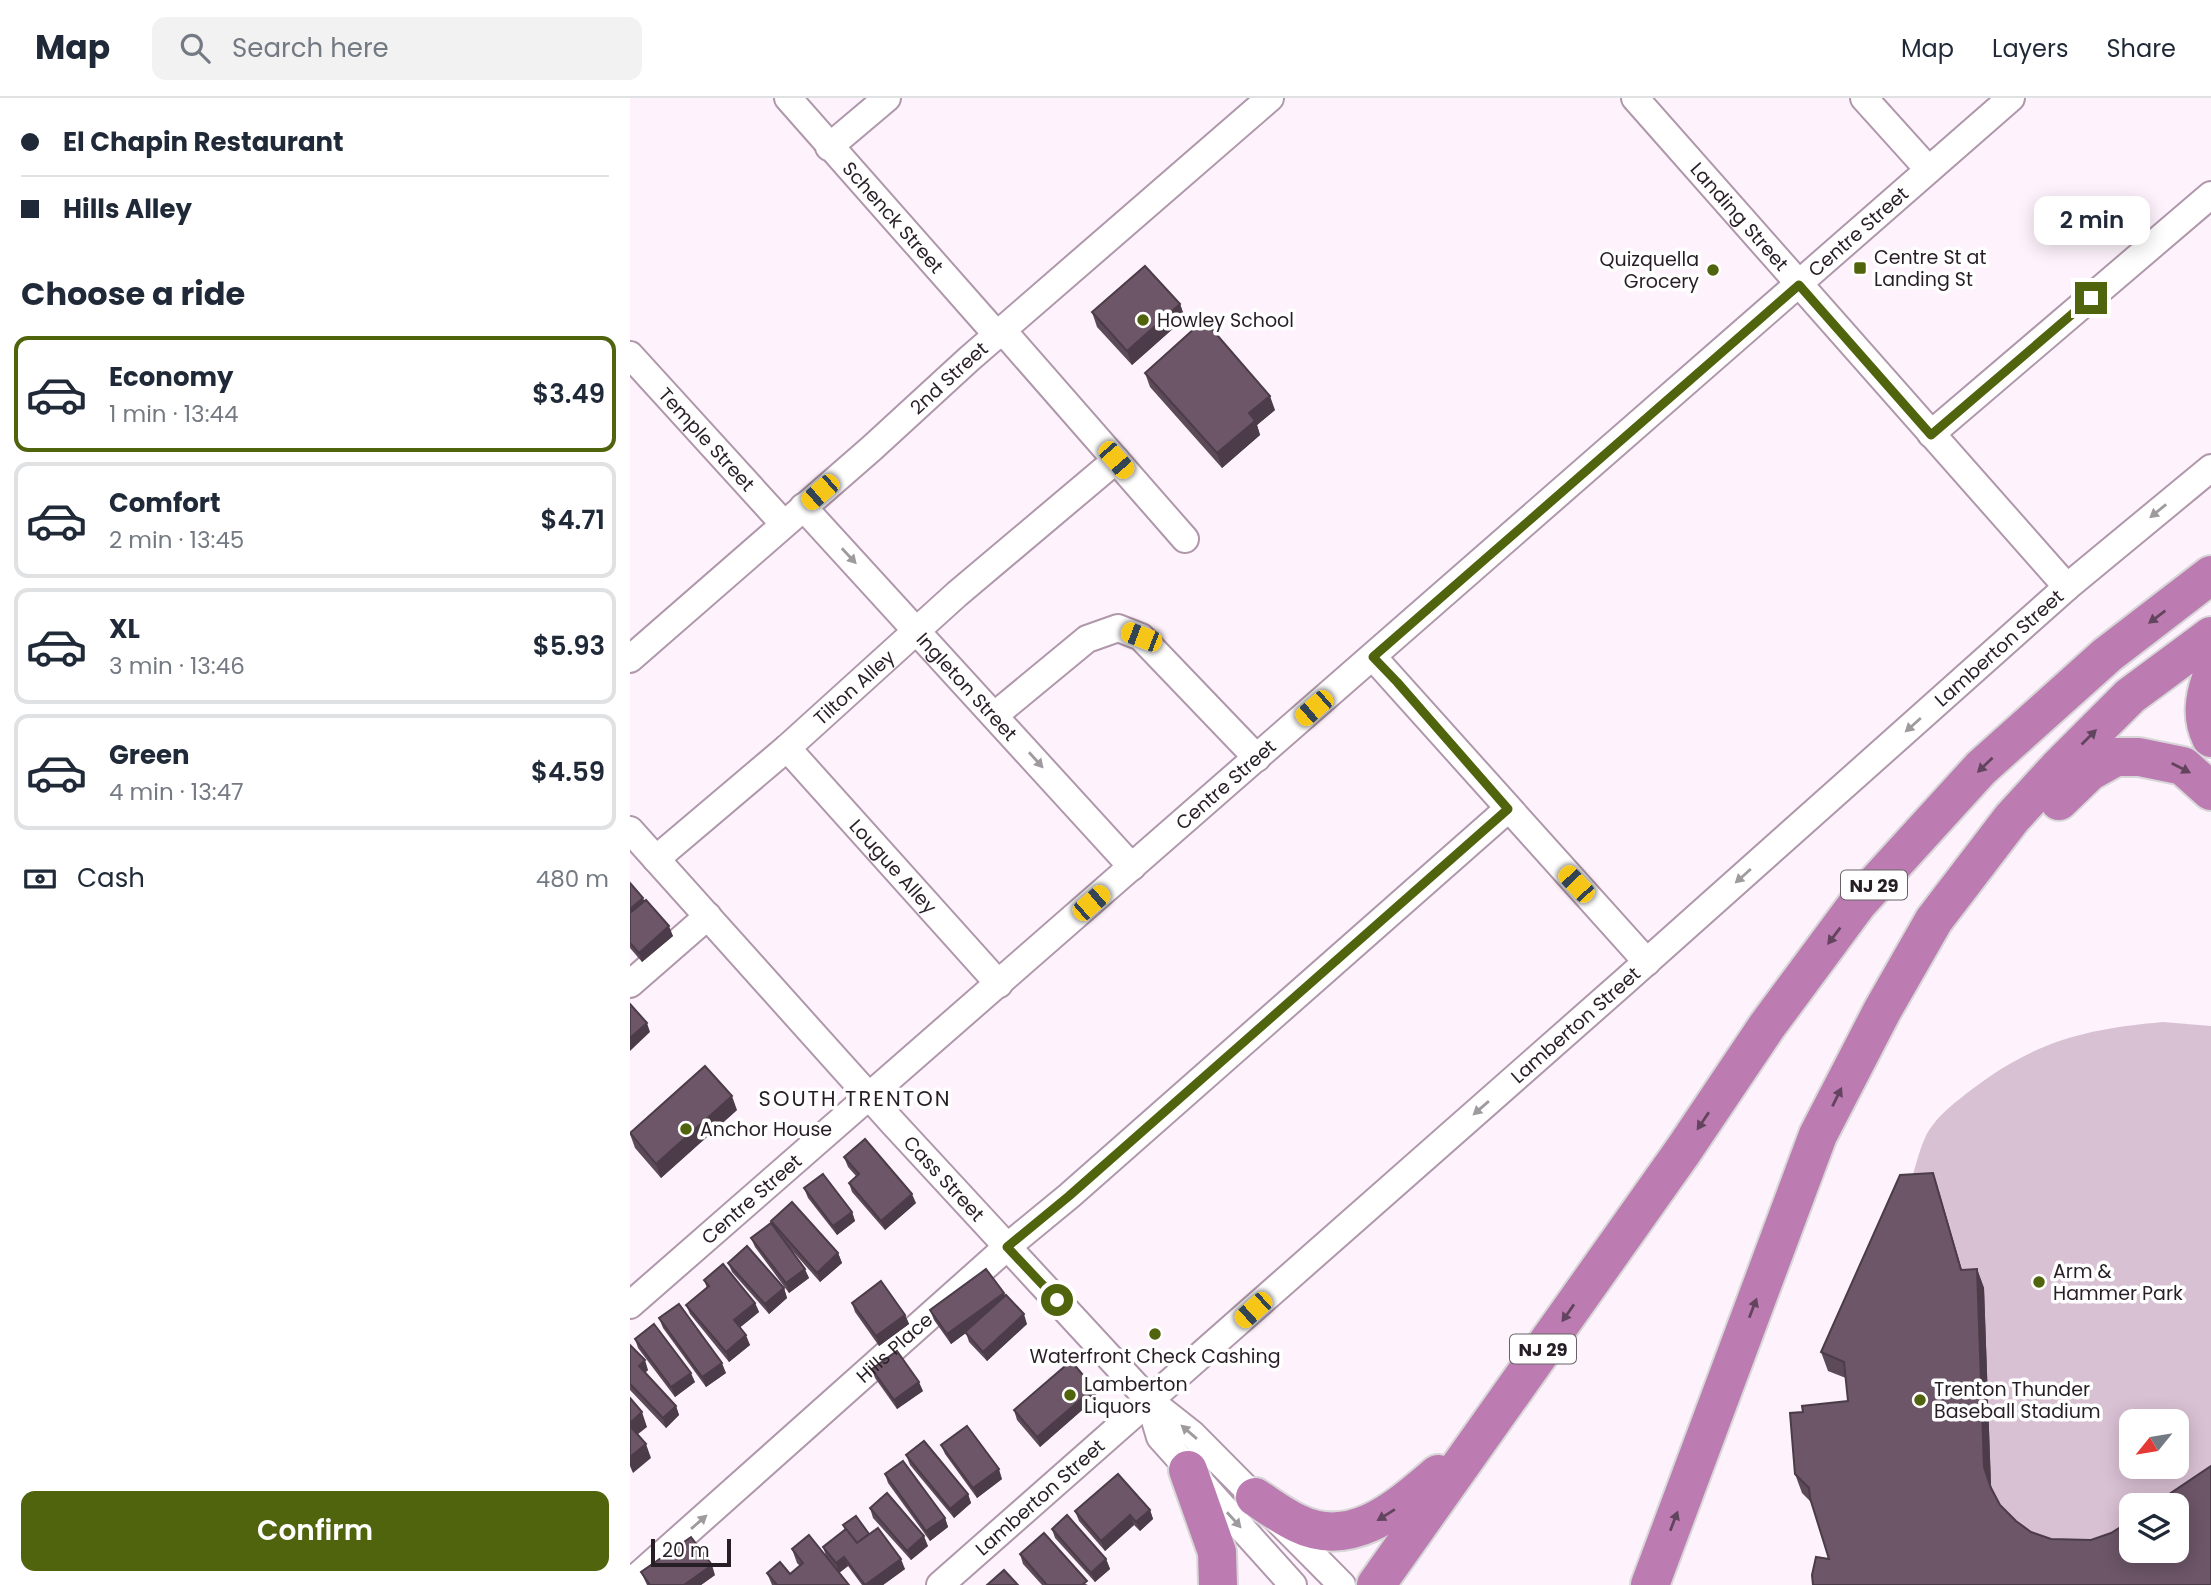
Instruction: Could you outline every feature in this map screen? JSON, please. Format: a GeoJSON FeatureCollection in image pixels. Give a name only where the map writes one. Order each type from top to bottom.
{"type":"FeatureCollection","features":[{"type":"Feature","properties":{"kind":"highway","name":"NJ 29"},"geometry":{"type":"LineString","coordinates":[[1376,1585],[1683,1151],[1768,1026],[1858,903],[1981,768],[2107,655],[2211,575]]}},
{"type":"Feature","properties":{"kind":"highway"},"geometry":{"type":"LineString","coordinates":[[1650,1585],[1818,1135],[1882,1011],[1934,920],[2012,818],[2058,768],[2130,696],[2211,636]]}},
{"type":"Feature","properties":{"kind":"highway"},"geometry":{"type":"LineString","coordinates":[[2211,678],[2203,702],[2206,727],[2211,738]]}},
{"type":"Feature","properties":{"kind":"highway"},"geometry":{"type":"LineString","coordinates":[[1934,920],[1991,879],[2047,814],[2089,772],[2116,757],[2151,759],[2183,766],[2211,792]]}},
{"type":"Feature","properties":{"kind":"highway"},"geometry":{"type":"LineString","coordinates":[[1255,1497],[1298,1524],[1319,1531],[1342,1532],[1367,1526],[1391,1512],[1477,1441]]}},
{"type":"Feature","properties":{"kind":"highway"},"geometry":{"type":"LineString","coordinates":[[1188,1470],[1217,1552],[1218,1585]]}},
{"type":"Feature","properties":{"kind":"street","name":"Schenck Street"},"geometry":{"type":"LineString","coordinates":[[788,98],[829,147],[1185,539]]}},
{"type":"Feature","properties":{"kind":"street"},"geometry":{"type":"LineString","coordinates":[[829,147],[887,98]]}},
{"type":"Feature","properties":{"kind":"street","name":"2nd Street"},"geometry":{"type":"LineString","coordinates":[[630,659],[1269,98]]}},
{"type":"Feature","properties":{"kind":"street","name":"Landing Street"},"geometry":{"type":"LineString","coordinates":[[1635,98],[2067,587]]}},
{"type":"Feature","properties":{"kind":"street"},"geometry":{"type":"LineString","coordinates":[[1864,98],[1928,169]]}},
{"type":"Feature","properties":{"kind":"street","name":"Centre Street"},"geometry":{"type":"LineString","coordinates":[[630,1305],[2011,98]]}},
{"type":"Feature","properties":{"kind":"street"},"geometry":{"type":"LineString","coordinates":[[1931,435],[2211,195]]}},
{"type":"Feature","properties":{"kind":"street","name":"Temple Street"},"geometry":{"type":"LineString","coordinates":[[630,355],[793,515]]}},
{"type":"Feature","properties":{"kind":"street","name":"Tilton Alley"},"geometry":{"type":"LineString","coordinates":[[656,859],[787,748],[957,594],[1116,460]]}},
{"type":"Feature","properties":{"kind":"street","name":"Lamberton Street"},"geometry":{"type":"LineString","coordinates":[[940,1585],[1647,962],[2067,587],[2211,468]]}},
{"type":"Feature","properties":{"kind":"street","name":"Ingleton Street"},"geometry":{"type":"LineString","coordinates":[[793,515],[918,630],[1132,867]]}},
{"type":"Feature","properties":{"kind":"street"},"geometry":{"type":"LineString","coordinates":[[995,715],[1087,639],[1118,628],[1141,637],[1256,758]]}},
{"type":"Feature","properties":{"kind":"street"},"geometry":{"type":"LineString","coordinates":[[1373,657],[1647,962]]}},
{"type":"Feature","properties":{"kind":"street","name":"Lougue Alley"},"geometry":{"type":"LineString","coordinates":[[787,748],[999,984]]}},
{"type":"Feature","properties":{"kind":"street","name":"Hills Place"},"geometry":{"type":"LineString","coordinates":[[630,1583],[1007,1247],[1069,1196],[1508,809]]}},
{"type":"Feature","properties":{"kind":"street","name":"Cass Street"},"geometry":{"type":"LineString","coordinates":[[630,830],[870,1097],[1149,1400],[1192,1434],[1342,1585]]}},
{"type":"Feature","properties":{"kind":"street"},"geometry":{"type":"LineString","coordinates":[[630,984],[708,916]]}},
{"type":"Feature","properties":{"kind":"street","name":"Cass Street"},"geometry":{"type":"LineString","coordinates":[[1149,1400],[1160,1437],[1293,1585]]}},
{"type":"Feature","properties":{"kind":"shaded area","name":"Arm & Hammer Park"},"geometry":{"type":"Polygon","coordinates":[[[2163,1022],[2211,1026],[2211,1585],[1835,1577],[1851,1380],[1828,1371],[1897,1217],[1928,1132],[1955,1102],[1994,1073],[2062,1040],[2109,1029],[2163,1022]]]}},
{"type":"Feature","properties":{"kind":"building"},"geometry":{"type":"Polygon","coordinates":[[[1145,266],[1180,304],[1127,351],[1092,312],[1145,266]]]}},
{"type":"Feature","properties":{"kind":"building"},"geometry":{"type":"Polygon","coordinates":[[[1204,320],[1270,396],[1249,413],[1255,421],[1217,453],[1145,373],[1204,320]]]}},
{"type":"Feature","properties":{"kind":"building"},"geometry":{"type":"Polygon","coordinates":[[[630,883],[643,898],[630,909],[630,883]]]}},
{"type":"Feature","properties":{"kind":"building"},"geometry":{"type":"Polygon","coordinates":[[[646,900],[669,926],[639,953],[630,943],[630,913],[646,900]]]}},
{"type":"Feature","properties":{"kind":"building"},"geometry":{"type":"Polygon","coordinates":[[[630,1004],[647,1023],[630,1038],[630,1004]]]}},
{"type":"Feature","properties":{"kind":"building","name":"Anchor House"},"geometry":{"type":"Polygon","coordinates":[[[705,1066],[732,1096],[656,1164],[630,1133],[705,1066]]]}},
{"type":"Feature","properties":{"kind":"building"},"geometry":{"type":"Polygon","coordinates":[[[865,1139],[912,1194],[881,1221],[849,1183],[859,1174],[844,1157],[865,1139]]]}},
{"type":"Feature","properties":{"kind":"building","name":"Trenton Thunder Baseball Stadium"},"geometry":{"type":"Polygon","coordinates":[[[1933,1173],[1961,1270],[1977,1269],[1984,1467],[2000,1505],[2031,1532],[2051,1539],[2091,1540],[2119,1528],[2119,1563],[2189,1563],[2189,1493],[2171,1493],[2211,1466],[2211,1585],[1813,1585],[1816,1557],[1829,1559],[1809,1488],[1795,1474],[1790,1413],[1803,1412],[1802,1406],[1848,1401],[1844,1362],[1821,1352],[1900,1175],[1933,1173]]]}},
{"type":"Feature","properties":{"kind":"building"},"geometry":{"type":"Polygon","coordinates":[[[823,1174],[852,1212],[833,1226],[804,1188],[823,1174]]]}},
{"type":"Feature","properties":{"kind":"building"},"geometry":{"type":"Polygon","coordinates":[[[792,1202],[838,1253],[817,1273],[771,1221],[792,1202]]]}},
{"type":"Feature","properties":{"kind":"building"},"geometry":{"type":"Polygon","coordinates":[[[771,1223],[805,1269],[786,1283],[751,1238],[771,1223]]]}},
{"type":"Feature","properties":{"kind":"building"},"geometry":{"type":"Polygon","coordinates":[[[747,1246],[784,1288],[765,1304],[728,1263],[747,1246]]]}},
{"type":"Feature","properties":{"kind":"building"},"geometry":{"type":"Polygon","coordinates":[[[723,1264],[755,1303],[734,1320],[746,1335],[726,1352],[686,1305],[709,1286],[704,1280],[723,1264]]]}},
{"type":"Feature","properties":{"kind":"building"},"geometry":{"type":"Polygon","coordinates":[[[986,1269],[1004,1293],[947,1334],[930,1310],[986,1269]]]}},
{"type":"Feature","properties":{"kind":"building"},"geometry":{"type":"Polygon","coordinates":[[[881,1281],[905,1315],[876,1336],[852,1303],[881,1281]]]}},
{"type":"Feature","properties":{"kind":"building"},"geometry":{"type":"Polygon","coordinates":[[[1006,1295],[1024,1314],[983,1352],[965,1332],[1006,1295]]]}},
{"type":"Feature","properties":{"kind":"building"},"geometry":{"type":"Polygon","coordinates":[[[679,1304],[722,1363],[702,1377],[659,1318],[679,1304]]]}},
{"type":"Feature","properties":{"kind":"building"},"geometry":{"type":"Polygon","coordinates":[[[654,1324],[691,1373],[671,1387],[635,1339],[654,1324]]]}},
{"type":"Feature","properties":{"kind":"building"},"geometry":{"type":"Polygon","coordinates":[[[630,1345],[645,1360],[639,1366],[676,1406],[663,1418],[630,1384],[630,1345]]]}},
{"type":"Feature","properties":{"kind":"building"},"geometry":{"type":"Polygon","coordinates":[[[897,1351],[919,1382],[894,1400],[872,1369],[897,1351]]]}},
{"type":"Feature","properties":{"kind":"building"},"geometry":{"type":"Polygon","coordinates":[[[1071,1361],[1094,1388],[1037,1437],[1014,1410],[1071,1361]]]}},
{"type":"Feature","properties":{"kind":"building"},"geometry":{"type":"Polygon","coordinates":[[[630,1398],[642,1412],[630,1423],[630,1398]]]}},
{"type":"Feature","properties":{"kind":"building"},"geometry":{"type":"Polygon","coordinates":[[[630,1426],[646,1444],[630,1457],[630,1426]]]}},
{"type":"Feature","properties":{"kind":"building"},"geometry":{"type":"Polygon","coordinates":[[[967,1426],[999,1469],[973,1488],[941,1445],[967,1426]]]}},
{"type":"Feature","properties":{"kind":"building"},"geometry":{"type":"Polygon","coordinates":[[[924,1441],[968,1494],[950,1509],[906,1455],[924,1441]]]}},
{"type":"Feature","properties":{"kind":"building"},"geometry":{"type":"Polygon","coordinates":[[[903,1461],[945,1518],[926,1531],[885,1474],[903,1461]]]}},
{"type":"Feature","properties":{"kind":"building"},"geometry":{"type":"Polygon","coordinates":[[[1118,1474],[1150,1510],[1136,1522],[1130,1515],[1101,1541],[1075,1511],[1118,1474]]]}},
{"type":"Feature","properties":{"kind":"building"},"geometry":{"type":"Polygon","coordinates":[[[887,1493],[924,1536],[907,1551],[870,1508],[887,1493]]]}},
{"type":"Feature","properties":{"kind":"building"},"geometry":{"type":"Polygon","coordinates":[[[1067,1515],[1106,1559],[1091,1573],[1052,1529],[1067,1515]]]}},
{"type":"Feature","properties":{"kind":"building"},"geometry":{"type":"Polygon","coordinates":[[[856,1516],[869,1534],[857,1543],[843,1525],[856,1516]]]}},
{"type":"Feature","properties":{"kind":"building"},"geometry":{"type":"Polygon","coordinates":[[[878,1528],[901,1559],[865,1585],[844,1557],[836,1563],[823,1547],[846,1529],[857,1543],[878,1528]]]}},
{"type":"Feature","properties":{"kind":"building"},"geometry":{"type":"Polygon","coordinates":[[[1044,1533],[1087,1581],[1082,1585],[1047,1585],[1020,1554],[1044,1533]]]}},
{"type":"Feature","properties":{"kind":"building"},"geometry":{"type":"Polygon","coordinates":[[[809,1535],[849,1585],[777,1585],[767,1573],[780,1562],[790,1574],[803,1563],[792,1549],[809,1535]]]}},
{"type":"Feature","properties":{"kind":"building"},"geometry":{"type":"Polygon","coordinates":[[[691,1537],[712,1565],[684,1585],[650,1585],[641,1572],[691,1537]]]}},
{"type":"Feature","properties":{"kind":"building"},"geometry":{"type":"Polygon","coordinates":[[[1004,1570],[1018,1585],[987,1585],[1004,1570]]]}},
{"type":"Feature","properties":{"kind":"place","name":"Centre St at Landing St"},"geometry":{"type":"Point","coordinates":[1860,268]}},
{"type":"Feature","properties":{"kind":"place","name":"Quizquella Grocery"},"geometry":{"type":"Point","coordinates":[1713,270]}},
{"type":"Feature","properties":{"kind":"place","name":"Howley School"},"geometry":{"type":"Point","coordinates":[1143,320]}},
{"type":"Feature","properties":{"kind":"place","name":"Anchor House"},"geometry":{"type":"Point","coordinates":[686,1129]}},
{"type":"Feature","properties":{"kind":"place","name":"Arm & Hammer Park"},"geometry":{"type":"Point","coordinates":[2039,1282]}},
{"type":"Feature","properties":{"kind":"place","name":"Waterfront Check Cashing"},"geometry":{"type":"Point","coordinates":[1155,1334]}},
{"type":"Feature","properties":{"kind":"place","name":"Lamberton Liquors"},"geometry":{"type":"Point","coordinates":[1070,1395]}},
{"type":"Feature","properties":{"kind":"place","name":"Trenton Thunder Baseball Stadium"},"geometry":{"type":"Point","coordinates":[1920,1400]}},
{"type":"Feature","properties":{"kind":"district","name":"SOUTH TRENTON"},"geometry":{"type":"Point","coordinates":[855,1098]}},
{"type":"Feature","properties":{"kind":"route"},"geometry":{"type":"LineString","coordinates":[[1057,1300],[1007,1247],[1069,1196],[1508,809],[1373,657],[1799,285],[1931,435],[2091,298]]}}]}
